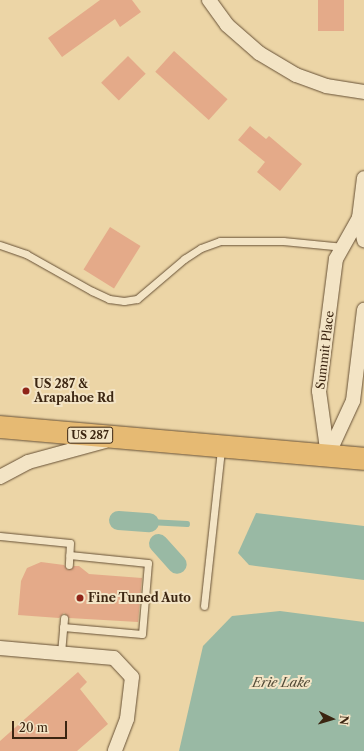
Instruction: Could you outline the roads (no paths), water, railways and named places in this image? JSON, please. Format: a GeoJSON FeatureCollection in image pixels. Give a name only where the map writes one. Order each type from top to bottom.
{"type":"FeatureCollection","features":[{"type":"Feature","properties":{"kind":"main road","name":"US 287"},"geometry":{"type":"LineString","coordinates":[[0,427],[364,459]]}},
{"type":"Feature","properties":{"kind":"street"},"geometry":{"type":"LineString","coordinates":[[209,0],[227,25],[259,54],[296,75],[326,86],[364,92]]}},
{"type":"Feature","properties":{"kind":"street","name":"Summit Place"},"geometry":{"type":"LineString","coordinates":[[364,178],[359,218],[364,240]]}},
{"type":"Feature","properties":{"kind":"street","name":"Summit Place"},"geometry":{"type":"LineString","coordinates":[[328,456],[319,390],[336,259],[359,218]]}},
{"type":"Feature","properties":{"kind":"street"},"geometry":{"type":"LineString","coordinates":[[328,456],[353,401],[364,310]]}},
{"type":"Feature","properties":{"kind":"street"},"geometry":{"type":"LineString","coordinates":[[0,477],[28,462],[119,437]]}},
{"type":"Feature","properties":{"kind":"street"},"geometry":{"type":"LineString","coordinates":[[0,648],[114,658],[132,677],[127,718],[115,751]]}},
{"type":"Feature","properties":{"kind":"lane"},"geometry":{"type":"LineString","coordinates":[[0,245],[26,254],[92,291],[109,298],[124,301],[137,299],[184,259],[201,248],[220,241],[283,241],[344,247]]}},
{"type":"Feature","properties":{"kind":"lane"},"geometry":{"type":"LineString","coordinates":[[204,606],[222,447]]}},
{"type":"Feature","properties":{"kind":"lane"},"geometry":{"type":"LineString","coordinates":[[0,536],[70,543],[68,565]]}},
{"type":"Feature","properties":{"kind":"lane"},"geometry":{"type":"LineString","coordinates":[[63,627],[142,634],[148,563],[69,554]]}},
{"type":"Feature","properties":{"kind":"lane"},"geometry":{"type":"LineString","coordinates":[[61,653],[64,618]]}},
{"type":"Feature","properties":{"kind":"water"},"geometry":{"type":"Polygon","coordinates":[[[256,513],[364,526],[364,580],[249,565],[238,553],[256,513]]]}},
{"type":"Feature","properties":{"kind":"water","name":"Erie Lake"},"geometry":{"type":"Polygon","coordinates":[[[280,611],[364,622],[364,751],[179,751],[203,646],[232,616],[280,611]]]}},
{"type":"Feature","properties":{"kind":"waterway"},"geometry":{"type":"LineString","coordinates":[[118,520],[149,522]]}},
{"type":"Feature","properties":{"kind":"waterway"},"geometry":{"type":"LineString","coordinates":[[149,522],[187,524]]}},
{"type":"Feature","properties":{"kind":"waterway"},"geometry":{"type":"LineString","coordinates":[[158,543],[177,564]]}},
{"type":"Feature","properties":{"kind":"place","name":"US 287 & Arapahoe Rd"},"geometry":{"type":"Point","coordinates":[26,391]}},
{"type":"Feature","properties":{"kind":"place","name":"Fine Tuned Auto"},"geometry":{"type":"Point","coordinates":[80,598]}}]}
